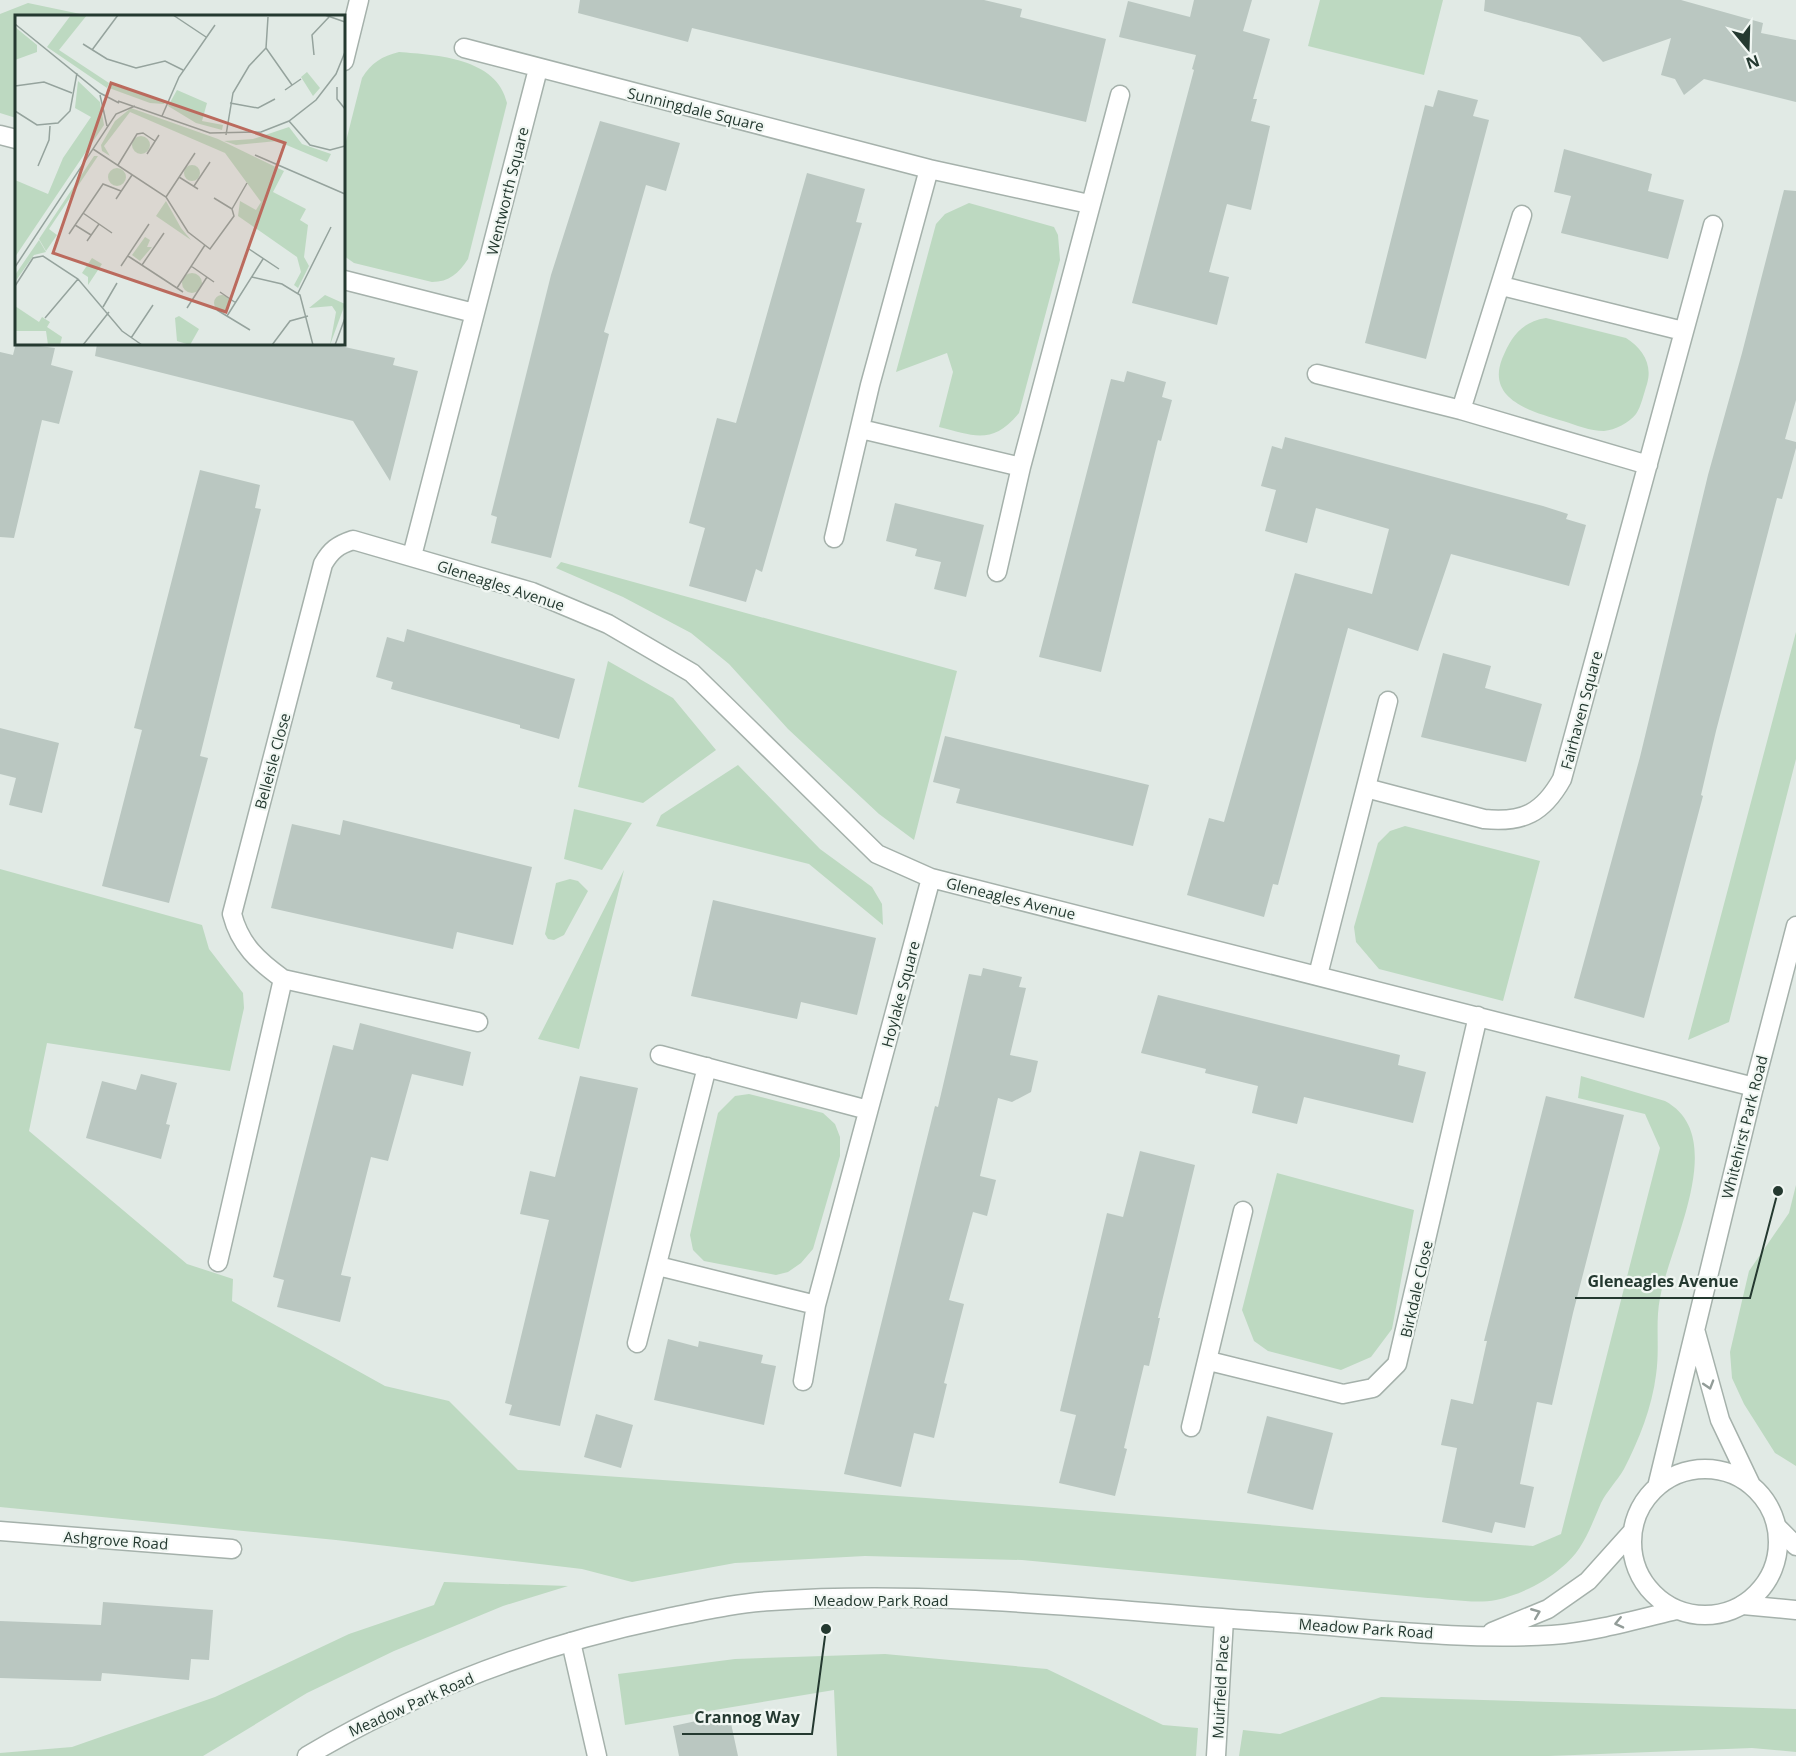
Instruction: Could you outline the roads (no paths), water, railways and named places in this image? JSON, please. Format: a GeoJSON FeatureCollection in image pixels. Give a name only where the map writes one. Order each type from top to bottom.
{"type":"FeatureCollection","features":[{"type":"Feature","properties":{"kind":"street"},"geometry":{"type":"LineString","coordinates":[[345,57],[359,0]]}},
{"type":"Feature","properties":{"kind":"street","name":"Sunningdale Square"},"geometry":{"type":"LineString","coordinates":[[464,48],[929,169],[1089,204]]}},
{"type":"Feature","properties":{"kind":"street","name":"Wentworth Square"},"geometry":{"type":"LineString","coordinates":[[412,556],[538,69]]}},
{"type":"Feature","properties":{"kind":"street"},"geometry":{"type":"LineString","coordinates":[[997,572],[1021,467],[1120,94]]}},
{"type":"Feature","properties":{"kind":"street"},"geometry":{"type":"LineString","coordinates":[[0,135],[15,139]]}},
{"type":"Feature","properties":{"kind":"street"},"geometry":{"type":"LineString","coordinates":[[834,538],[929,169]]}},
{"type":"Feature","properties":{"kind":"street"},"geometry":{"type":"LineString","coordinates":[[1461,410],[1502,286],[1522,215]]}},
{"type":"Feature","properties":{"kind":"street","name":"Fairhaven Square"},"geometry":{"type":"LineString","coordinates":[[1366,788],[1484,819],[1503,821],[1522,818],[1539,809],[1553,796],[1562,779],[1713,225]]}},
{"type":"Feature","properties":{"kind":"street"},"geometry":{"type":"LineString","coordinates":[[345,280],[474,313]]}},
{"type":"Feature","properties":{"kind":"street"},"geometry":{"type":"LineString","coordinates":[[1502,286],[1683,331]]}},
{"type":"Feature","properties":{"kind":"street"},"geometry":{"type":"LineString","coordinates":[[1317,374],[1461,410],[1648,465]]}},
{"type":"Feature","properties":{"kind":"street"},"geometry":{"type":"LineString","coordinates":[[861,429],[1021,467]]}},
{"type":"Feature","properties":{"kind":"street","name":"Gleneagles Avenue"},"geometry":{"type":"LineString","coordinates":[[353,540],[532,592],[598,619],[692,673],[877,854],[931,878],[1754,1088]]}},
{"type":"Feature","properties":{"kind":"street","name":"Belleisle Close"},"geometry":{"type":"LineString","coordinates":[[353,540],[329,553],[323,564],[232,914],[236,930],[244,946],[261,963],[283,979],[478,1022]]}},
{"type":"Feature","properties":{"kind":"street"},"geometry":{"type":"LineString","coordinates":[[1318,975],[1388,701]]}},
{"type":"Feature","properties":{"kind":"street","name":"Hoylake Square"},"geometry":{"type":"LineString","coordinates":[[803,1381],[816,1305],[931,878]]}},
{"type":"Feature","properties":{"kind":"street","name":"Whitehirst Park Road"},"geometry":{"type":"LineString","coordinates":[[1657,1487],[1694,1329],[1796,926]]}},
{"type":"Feature","properties":{"kind":"street"},"geometry":{"type":"LineString","coordinates":[[218,1262],[283,979]]}},
{"type":"Feature","properties":{"kind":"street","name":"Birkdale Close"},"geometry":{"type":"LineString","coordinates":[[1209,1361],[1343,1394],[1373,1388],[1397,1364],[1478,1016]]}},
{"type":"Feature","properties":{"kind":"street"},"geometry":{"type":"LineString","coordinates":[[660,1055],[868,1110]]}},
{"type":"Feature","properties":{"kind":"street"},"geometry":{"type":"LineString","coordinates":[[637,1343],[707,1067]]}},
{"type":"Feature","properties":{"kind":"street"},"geometry":{"type":"LineString","coordinates":[[1191,1427],[1209,1361],[1243,1211]]}},
{"type":"Feature","properties":{"kind":"street"},"geometry":{"type":"LineString","coordinates":[[658,1266],[816,1305]]}},
{"type":"Feature","properties":{"kind":"street","name":"Whitehirst Park Road"},"geometry":{"type":"LineString","coordinates":[[1694,1329],[1720,1420],[1751,1485]]}},
{"type":"Feature","properties":{"kind":"street"},"geometry":{"type":"LineString","coordinates":[[1778,1527],[1778,1553],[1773,1573],[1763,1588],[1743,1605],[1720,1614],[1701,1616],[1676,1610],[1654,1595],[1639,1574],[1632,1550],[1632,1532],[1640,1508],[1657,1487],[1679,1474],[1703,1468],[1728,1473],[1751,1485],[1768,1504],[1778,1527],[1796,1546]]}},
{"type":"Feature","properties":{"kind":"street","name":"Ashgrove Road"},"geometry":{"type":"LineString","coordinates":[[0,1531],[232,1549]]}},
{"type":"Feature","properties":{"kind":"street","name":"Meadow Park Road"},"geometry":{"type":"LineString","coordinates":[[1482,1636],[1548,1609],[1588,1581],[1632,1532]]}},
{"type":"Feature","properties":{"kind":"street","name":"Meadow Park Road"},"geometry":{"type":"LineString","coordinates":[[307,1756],[345,1733],[416,1698],[486,1670],[611,1629],[680,1615],[772,1601],[910,1598],[1055,1604],[1224,1619],[1482,1636],[1554,1635],[1614,1625],[1676,1610]]}},
{"type":"Feature","properties":{"kind":"street"},"geometry":{"type":"LineString","coordinates":[[1743,1605],[1796,1610]]}},
{"type":"Feature","properties":{"kind":"street","name":"Muirfield Place"},"geometry":{"type":"LineString","coordinates":[[1216,1756],[1224,1619]]}},
{"type":"Feature","properties":{"kind":"street"},"geometry":{"type":"LineString","coordinates":[[571,1642],[597,1756]]}},
{"type":"Feature","properties":{"kind":"place","name":"Gleneagles Avenue"},"geometry":{"type":"Point","coordinates":[1778,1191]}},
{"type":"Feature","properties":{"kind":"place","name":"Crannog Way"},"geometry":{"type":"Point","coordinates":[826,1629]}}]}
